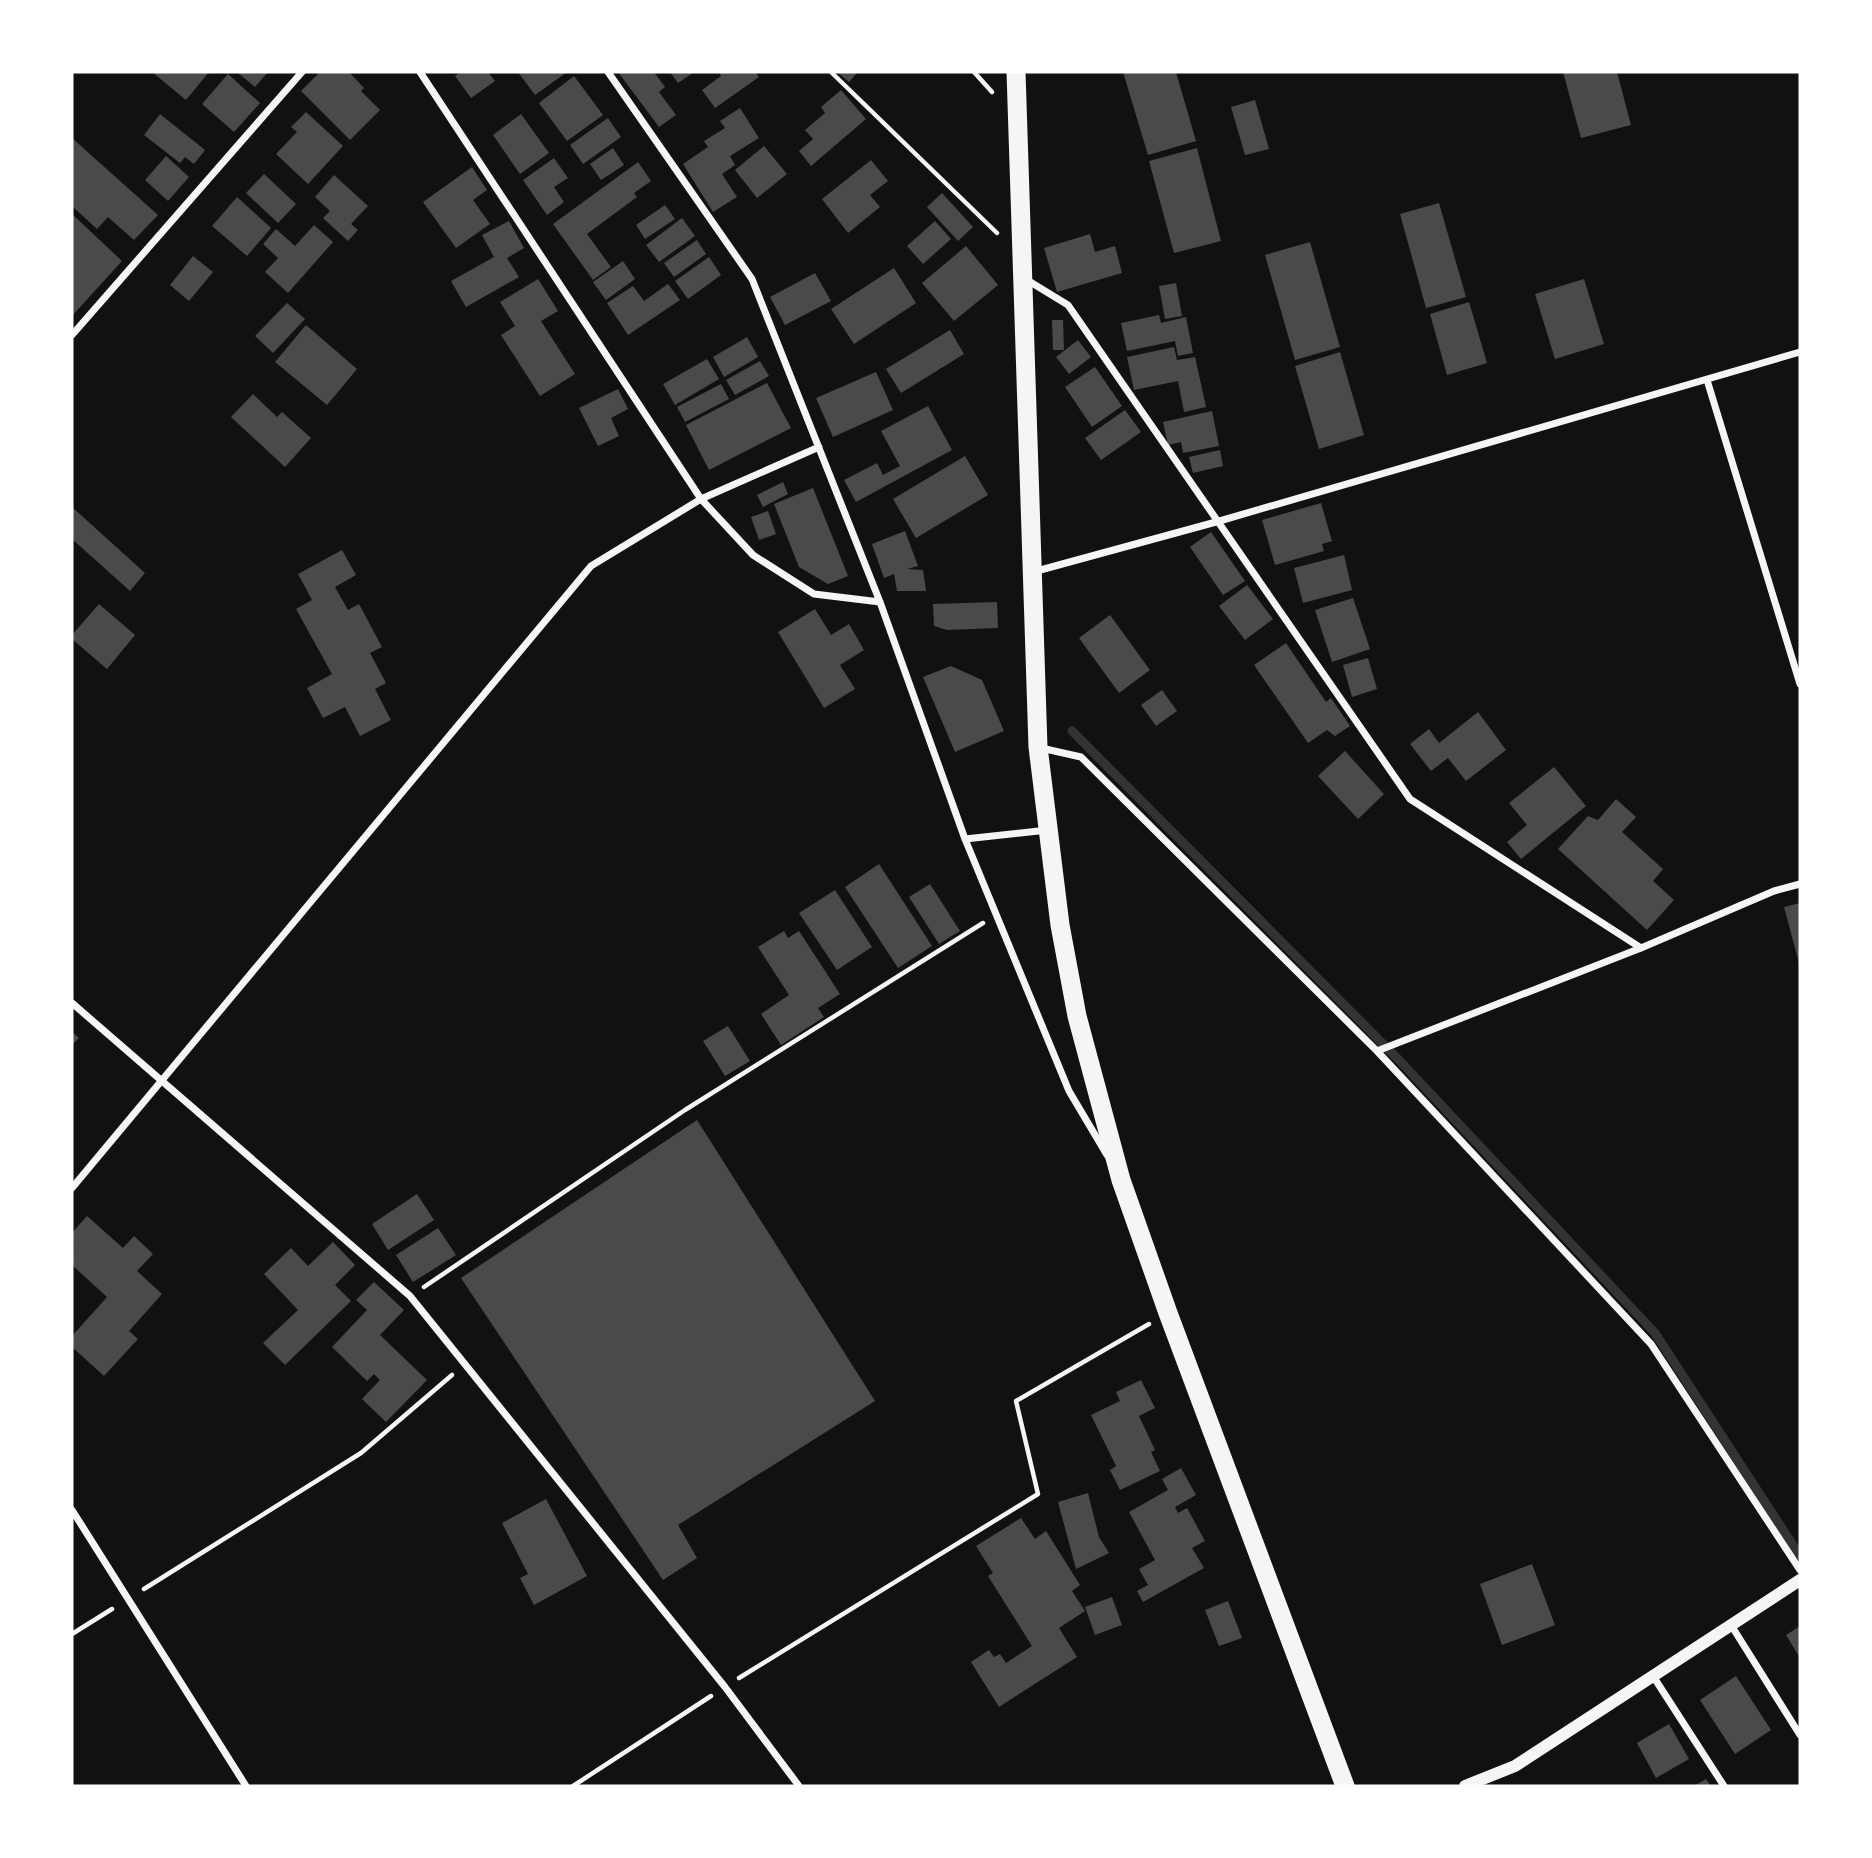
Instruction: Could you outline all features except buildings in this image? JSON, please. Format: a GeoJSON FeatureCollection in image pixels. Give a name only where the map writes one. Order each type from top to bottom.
{"type":"FeatureCollection","features":[{"type":"Feature","properties":{"kind":"highway"},"geometry":{"type":"LineString","coordinates":[[1016,72],[1038,747],[1060,925],[1077,1016],[1121,1180],[1345,1786]]}},
{"type":"Feature","properties":{"kind":"street"},"geometry":{"type":"LineString","coordinates":[[72,335],[302,72]]}},
{"type":"Feature","properties":{"kind":"street"},"geometry":{"type":"LineString","coordinates":[[420,72],[701,499],[753,555],[814,594],[880,602]]}},
{"type":"Feature","properties":{"kind":"street"},"geometry":{"type":"LineString","coordinates":[[608,72],[752,279],[880,602],[995,915],[1069,1091],[1121,1180]]}},
{"type":"Feature","properties":{"kind":"street"},"geometry":{"type":"LineString","coordinates":[[1023,278],[1068,305],[1410,799],[1641,948]]}},
{"type":"Feature","properties":{"kind":"street"},"geometry":{"type":"LineString","coordinates":[[1033,573],[1800,352]]}},
{"type":"Feature","properties":{"kind":"street"},"geometry":{"type":"LineString","coordinates":[[1707,380],[1800,684]]}},
{"type":"Feature","properties":{"kind":"street"},"geometry":{"type":"LineString","coordinates":[[72,1188],[591,566],[701,499],[819,447]]}},
{"type":"Feature","properties":{"kind":"street"},"geometry":{"type":"LineString","coordinates":[[1038,747],[1081,757],[1377,1051],[1651,1344],[1800,1570]]}},
{"type":"Feature","properties":{"kind":"street"},"geometry":{"type":"LineString","coordinates":[[965,839],[1049,830]]}},
{"type":"Feature","properties":{"kind":"street"},"geometry":{"type":"LineString","coordinates":[[1377,1051],[1641,948],[1774,891],[1800,884]]}},
{"type":"Feature","properties":{"kind":"street"},"geometry":{"type":"LineString","coordinates":[[72,1003],[410,1296],[725,1687],[799,1786]]}},
{"type":"Feature","properties":{"kind":"street"},"geometry":{"type":"LineString","coordinates":[[72,1510],[246,1786]]}},
{"type":"Feature","properties":{"kind":"street"},"geometry":{"type":"LineString","coordinates":[[1465,1786],[1515,1766],[1800,1580]]}},
{"type":"Feature","properties":{"kind":"street"},"geometry":{"type":"LineString","coordinates":[[1731,1625],[1800,1735]]}},
{"type":"Feature","properties":{"kind":"street"},"geometry":{"type":"LineString","coordinates":[[1653,1676],[1724,1786]]}},
{"type":"Feature","properties":{"kind":"path"},"geometry":{"type":"LineString","coordinates":[[831,72],[1023,258]]}},
{"type":"Feature","properties":{"kind":"path"},"geometry":{"type":"LineString","coordinates":[[410,1296],[685,1110],[995,915]]}},
{"type":"Feature","properties":{"kind":"path"},"geometry":{"type":"LineString","coordinates":[[573,1786],[725,1687],[1038,1494],[1016,1401],[1168,1312]]}},
{"type":"Feature","properties":{"kind":"path"},"geometry":{"type":"LineString","coordinates":[[72,1634],[361,1453],[466,1363]]}},
{"type":"Feature","properties":{"kind":"waterway"},"geometry":{"type":"LineString","coordinates":[[1072,731],[1399,1060],[1655,1333],[1800,1556]]}}]}
